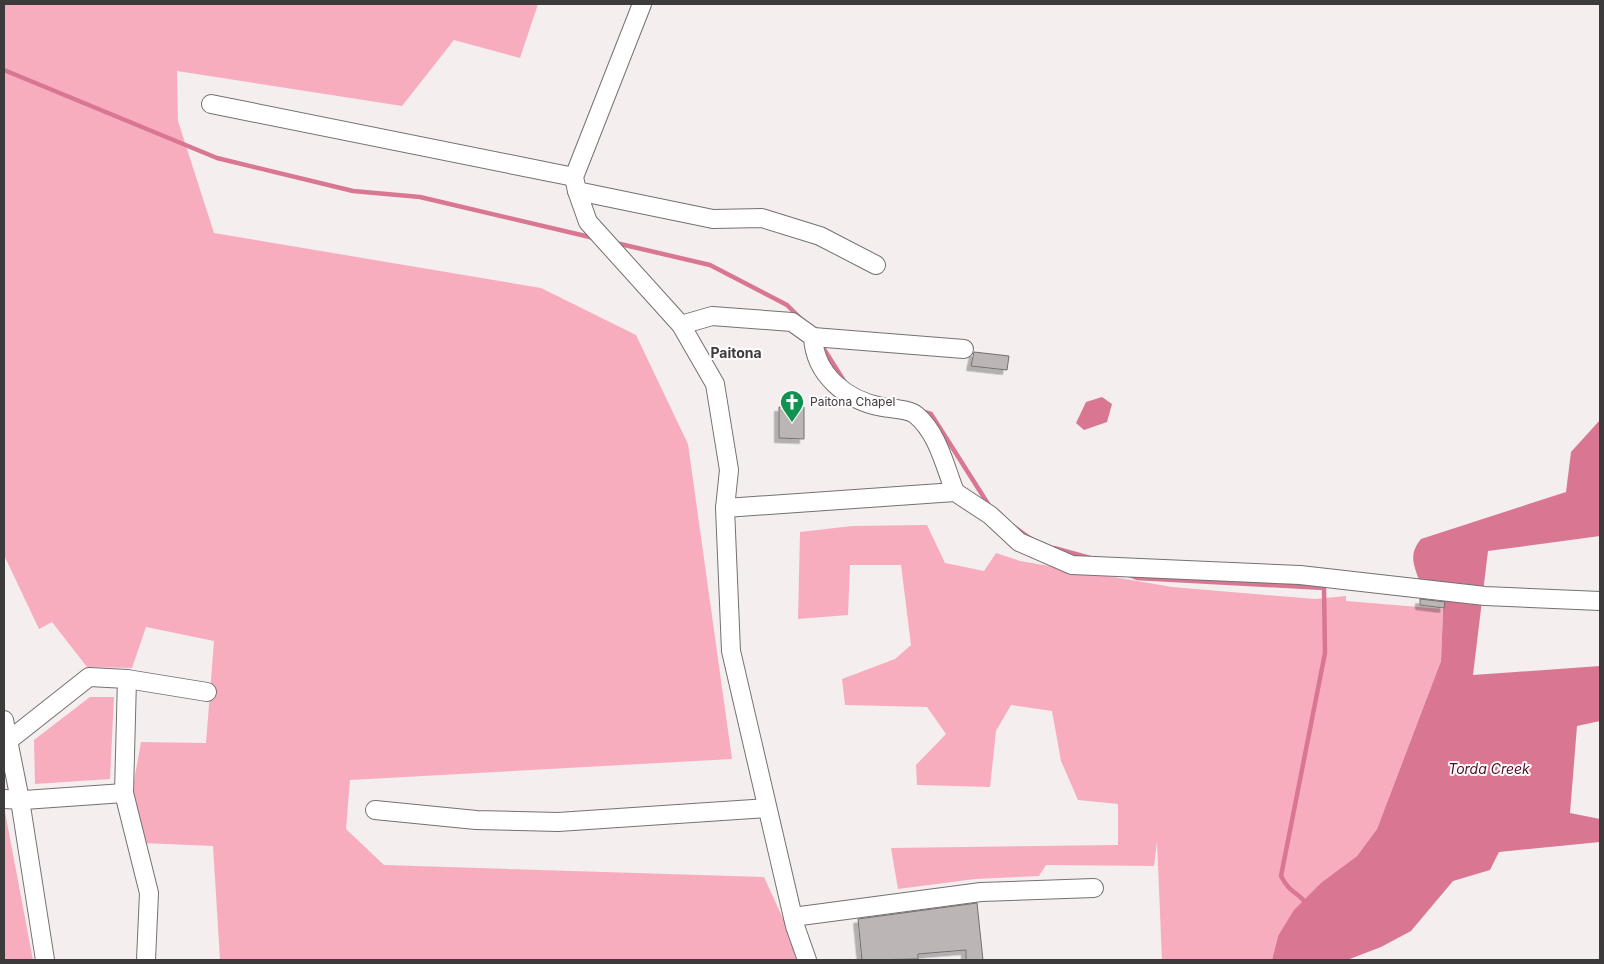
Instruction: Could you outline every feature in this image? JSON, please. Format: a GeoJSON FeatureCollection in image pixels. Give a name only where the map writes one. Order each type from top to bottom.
{"type":"FeatureCollection","features":[{"type":"Feature","properties":{"kind":"street"},"geometry":{"type":"LineString","coordinates":[[642,4],[575,184],[588,222],[681,325],[715,384],[729,470],[725,508],[731,651],[793,918],[808,960]]}},
{"type":"Feature","properties":{"kind":"street"},"geometry":{"type":"LineString","coordinates":[[211,104],[575,184],[714,219],[762,218],[820,236],[876,265]]}},
{"type":"Feature","properties":{"kind":"street"},"geometry":{"type":"LineString","coordinates":[[681,325],[712,316],[792,322],[813,336],[964,348]]}},
{"type":"Feature","properties":{"kind":"street"},"geometry":{"type":"LineString","coordinates":[[813,336],[814,353],[830,378],[848,396],[870,404],[914,413],[930,430],[955,492],[990,516],[1019,542],[1072,565],[1300,574],[1485,596],[1600,601]]}},
{"type":"Feature","properties":{"kind":"street"},"geometry":{"type":"LineString","coordinates":[[725,508],[955,492]]}},
{"type":"Feature","properties":{"kind":"street"},"geometry":{"type":"LineString","coordinates":[[8,741],[89,677],[127,679],[207,692]]}},
{"type":"Feature","properties":{"kind":"street"},"geometry":{"type":"LineString","coordinates":[[127,679],[124,793],[149,893],[146,960]]}},
{"type":"Feature","properties":{"kind":"street"},"geometry":{"type":"LineString","coordinates":[[4,720],[8,741],[12,800],[45,960]]}},
{"type":"Feature","properties":{"kind":"street"},"geometry":{"type":"LineString","coordinates":[[12,800],[124,793]]}},
{"type":"Feature","properties":{"kind":"street"},"geometry":{"type":"LineString","coordinates":[[375,810],[476,820],[558,822],[767,808]]}},
{"type":"Feature","properties":{"kind":"street"},"geometry":{"type":"LineString","coordinates":[[793,918],[982,892],[1094,888]]}},
{"type":"Feature","properties":{"kind":"shaded area"},"geometry":{"type":"Polygon","coordinates":[[[4,4],[538,4],[520,58],[454,40],[402,106],[177,71],[178,121],[214,233],[541,288],[636,335],[688,444],[732,759],[350,780],[346,829],[384,865],[764,877],[802,960],[220,960],[213,846],[142,843],[132,792],[141,742],[206,743],[214,641],[146,627],[132,668],[87,667],[52,622],[39,629],[4,555],[4,4]]]}},
{"type":"Feature","properties":{"kind":"shaded area"},"geometry":{"type":"Polygon","coordinates":[[[927,525],[945,563],[984,571],[996,553],[1020,561],[1172,587],[1315,599],[1346,596],[1346,601],[1443,609],[1441,661],[1377,829],[1357,856],[1322,882],[1278,936],[1272,960],[1162,960],[1157,842],[1154,866],[1046,865],[1039,876],[975,879],[898,889],[891,848],[1118,845],[1118,804],[1078,800],[1061,761],[1052,711],[1011,705],[996,731],[990,787],[917,785],[916,765],[946,734],[927,707],[845,705],[842,679],[895,659],[911,645],[901,565],[850,565],[848,615],[798,619],[800,532],[852,526],[927,525]]]}},
{"type":"Feature","properties":{"kind":"shaded area"},"geometry":{"type":"Polygon","coordinates":[[[90,697],[114,697],[110,779],[35,784],[34,740],[90,697]]]}},
{"type":"Feature","properties":{"kind":"shaded area"},"geometry":{"type":"Polygon","coordinates":[[[5,812],[33,960],[4,960],[5,812]]]}},
{"type":"Feature","properties":{"kind":"water"},"geometry":{"type":"Polygon","coordinates":[[[1102,397],[1112,404],[1107,422],[1084,430],[1076,423],[1086,402],[1102,397]]]}},
{"type":"Feature","properties":{"kind":"water","name":"Torda Creek"},"geometry":{"type":"Polygon","coordinates":[[[1600,420],[1600,536],[1488,551],[1473,675],[1600,666],[1600,721],[1577,726],[1570,813],[1600,819],[1600,842],[1499,852],[1490,870],[1453,881],[1411,931],[1381,947],[1347,960],[1272,960],[1278,936],[1294,910],[1322,882],[1357,856],[1377,829],[1441,661],[1444,586],[1419,580],[1413,559],[1417,544],[1421,539],[1566,492],[1571,452],[1600,420]]]}},
{"type":"Feature","properties":{"kind":"building"},"geometry":{"type":"Polygon","coordinates":[[[974,352],[1009,356],[1007,370],[971,366],[974,352]]]}},
{"type":"Feature","properties":{"kind":"building","name":"Paitona Chapel"},"geometry":{"type":"Polygon","coordinates":[[[779,407],[804,407],[804,439],[779,438],[779,407]]]}},
{"type":"Feature","properties":{"kind":"building"},"geometry":{"type":"Polygon","coordinates":[[[1420,599],[1445,602],[1444,608],[1420,605],[1420,599]]]}},
{"type":"Feature","properties":{"kind":"building"},"geometry":{"type":"Polygon","coordinates":[[[977,903],[983,960],[966,960],[966,950],[918,954],[918,959],[862,960],[858,919],[977,903]]]}},
{"type":"Feature","properties":{"kind":"waterway"},"geometry":{"type":"LineString","coordinates":[[4,70],[217,158],[353,191],[420,197],[594,238]]}},
{"type":"Feature","properties":{"kind":"waterway"},"geometry":{"type":"LineString","coordinates":[[616,243],[710,265],[787,305],[800,318]]}},
{"type":"Feature","properties":{"kind":"waterway"},"geometry":{"type":"LineString","coordinates":[[822,346],[846,384]]}},
{"type":"Feature","properties":{"kind":"waterway"},"geometry":{"type":"LineString","coordinates":[[921,411],[931,414],[990,507]]}},
{"type":"Feature","properties":{"kind":"waterway"},"geometry":{"type":"LineString","coordinates":[[1013,526],[1031,539]]}},
{"type":"Feature","properties":{"kind":"waterway"},"geometry":{"type":"LineString","coordinates":[[1054,548],[1090,558]]}},
{"type":"Feature","properties":{"kind":"waterway"},"geometry":{"type":"LineString","coordinates":[[1129,575],[1137,578],[1324,588],[1325,653],[1281,876],[1291,890],[1307,905]]}},
{"type":"Feature","properties":{"kind":"place","name":"Paitona Chapel"},"geometry":{"type":"Point","coordinates":[792,423]}},
{"type":"Feature","properties":{"kind":"district","name":"Paitona"},"geometry":{"type":"Point","coordinates":[736,353]}}]}
